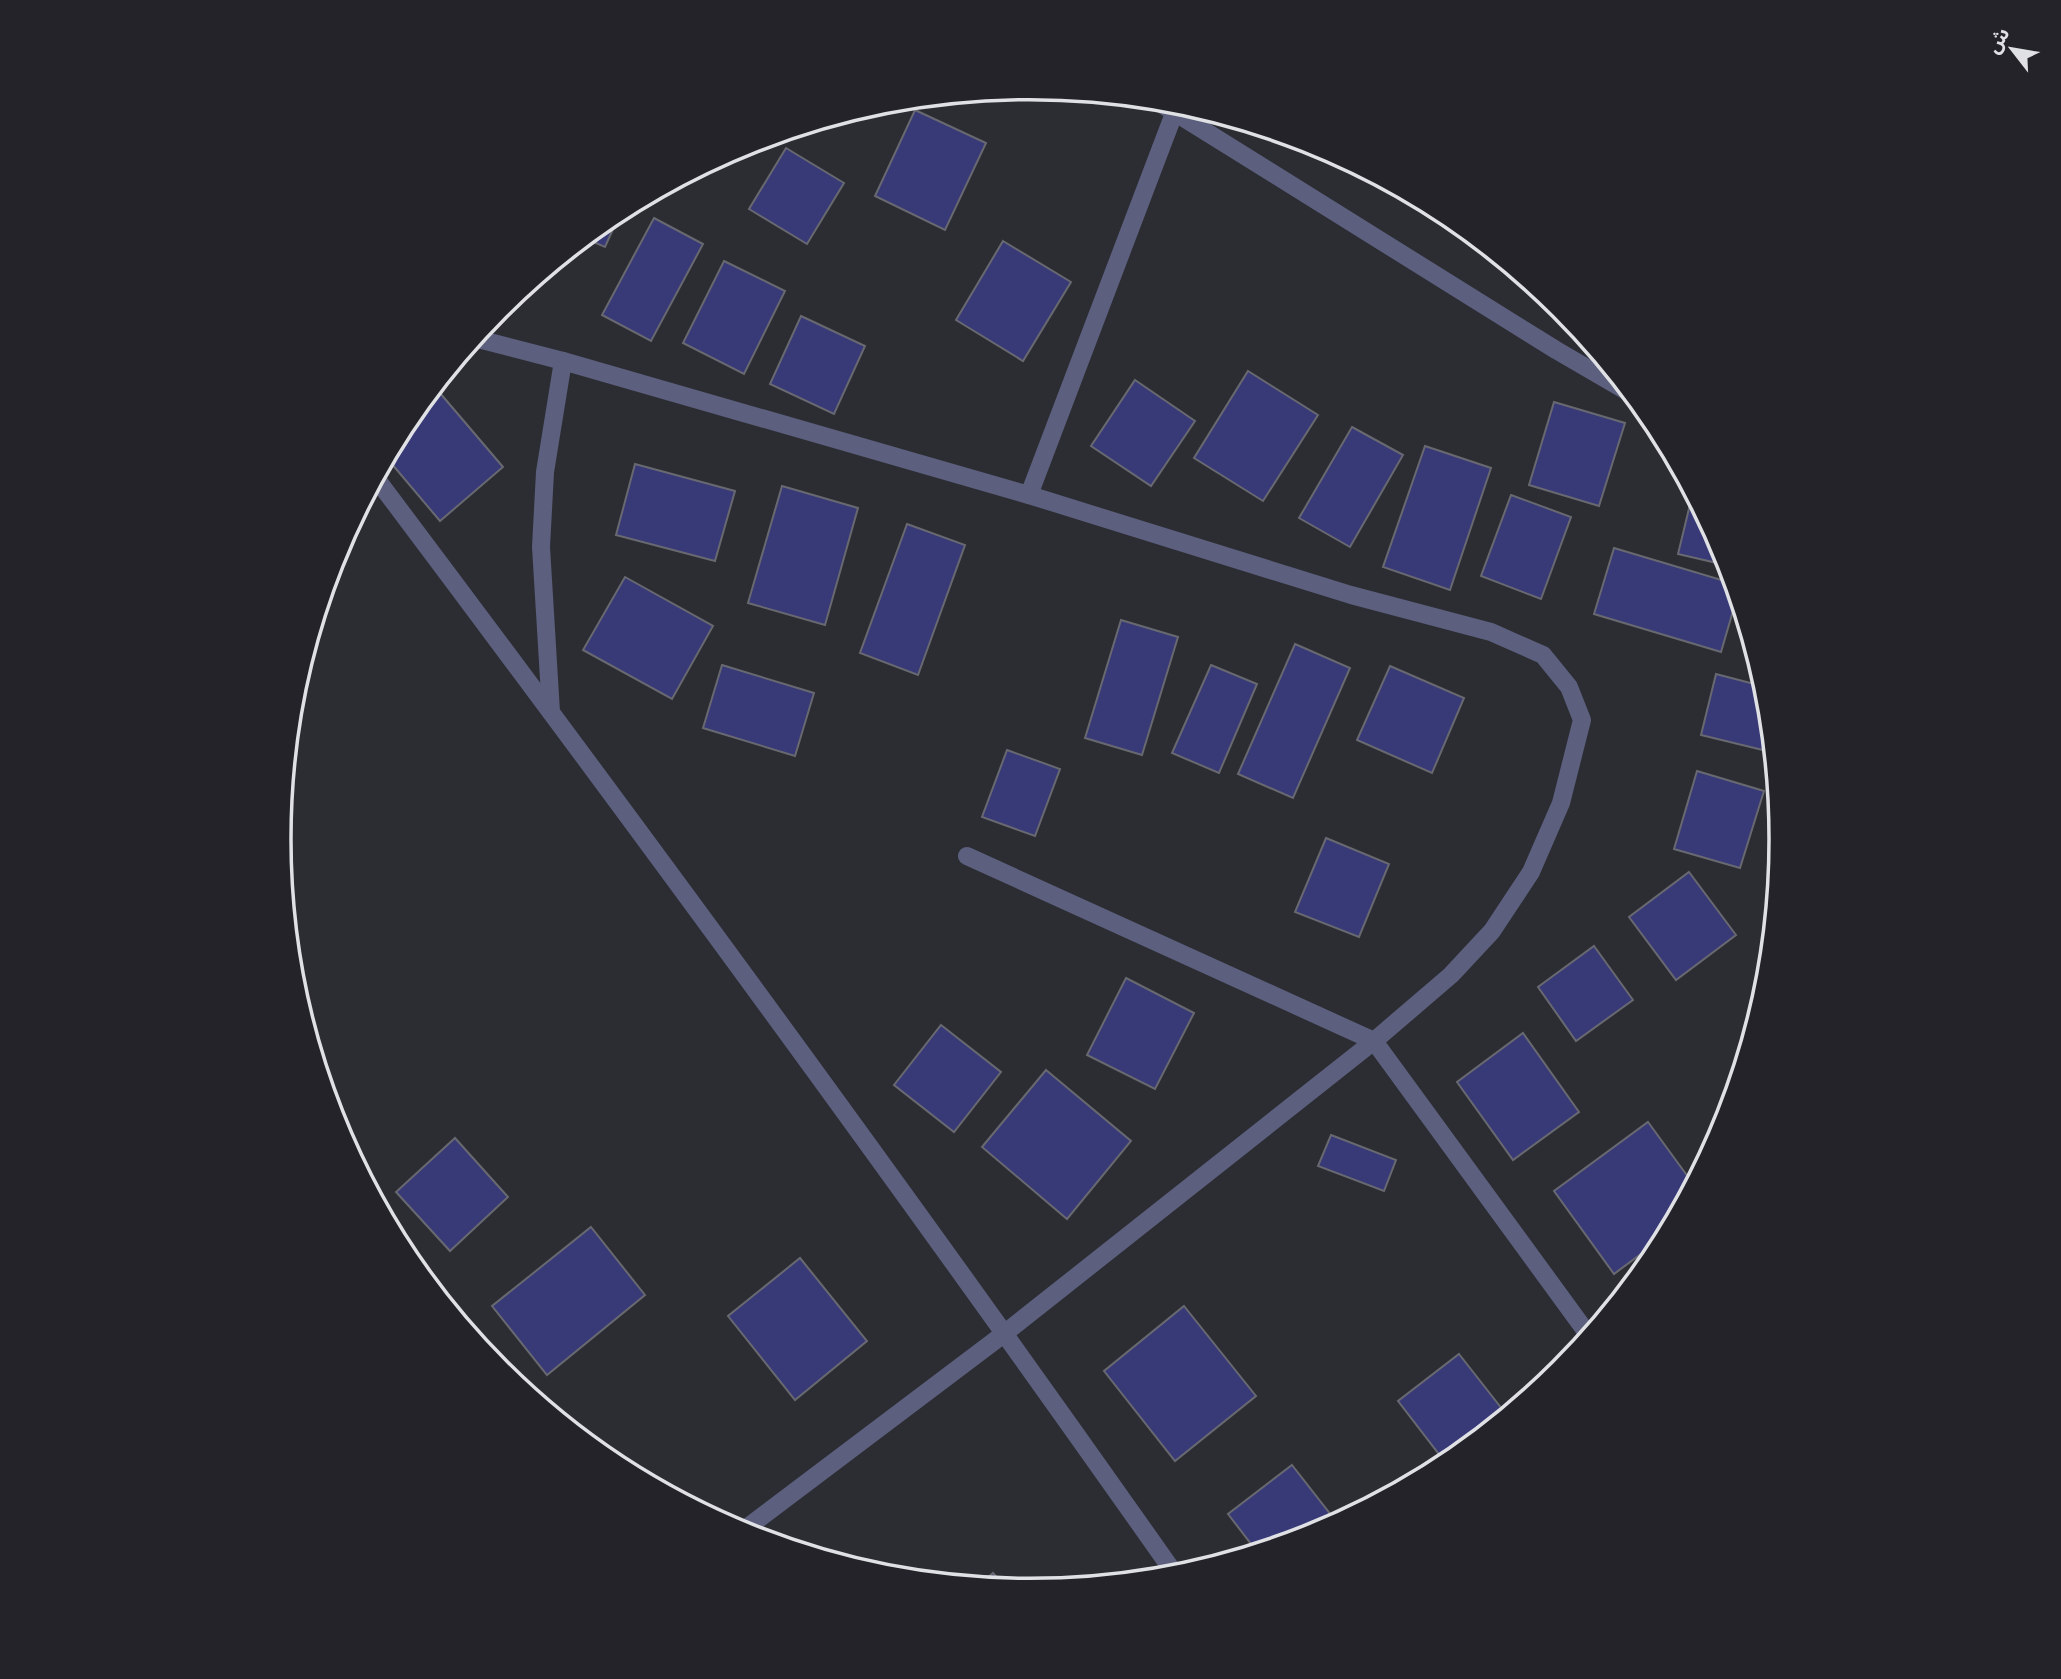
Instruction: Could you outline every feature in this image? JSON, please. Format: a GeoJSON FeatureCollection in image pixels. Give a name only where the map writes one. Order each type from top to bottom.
{"type":"FeatureCollection","features":[{"type":"Feature","properties":{"kind":"street"},"geometry":{"type":"LineString","coordinates":[[1029,495],[1173,114]]}},
{"type":"Feature","properties":{"kind":"street"},"geometry":{"type":"LineString","coordinates":[[1194,118],[1556,350],[1612,382]]}},
{"type":"Feature","properties":{"kind":"street"},"geometry":{"type":"LineString","coordinates":[[484,341],[1029,495],[1351,595],[1491,632],[1542,655],[1569,687],[1582,720],[1561,803],[1531,872],[1492,931],[1451,975],[1374,1041],[1005,1333],[751,1525]]}},
{"type":"Feature","properties":{"kind":"street"},"geometry":{"type":"LineString","coordinates":[[551,712],[541,547],[544,472],[563,361]]}},
{"type":"Feature","properties":{"kind":"street"},"geometry":{"type":"LineString","coordinates":[[381,486],[551,712],[1005,1333],[1169,1566]]}},
{"type":"Feature","properties":{"kind":"street"},"geometry":{"type":"LineString","coordinates":[[967,856],[1374,1041],[1585,1330]]}},
{"type":"Feature","properties":{"kind":"building"},"geometry":{"type":"Polygon","coordinates":[[[915,110],[986,143],[945,230],[875,196],[915,110]]]}},
{"type":"Feature","properties":{"kind":"building"},"geometry":{"type":"Polygon","coordinates":[[[786,148],[844,183],[807,244],[749,209],[786,148]]]}},
{"type":"Feature","properties":{"kind":"building"},"geometry":{"type":"Polygon","coordinates":[[[654,218],[703,244],[651,341],[602,315],[654,218]]]}},
{"type":"Feature","properties":{"kind":"building"},"geometry":{"type":"Polygon","coordinates":[[[613,229],[605,247],[594,242],[613,229]]]}},
{"type":"Feature","properties":{"kind":"building"},"geometry":{"type":"Polygon","coordinates":[[[1003,241],[1071,282],[1023,361],[956,320],[1003,241]]]}},
{"type":"Feature","properties":{"kind":"building"},"geometry":{"type":"Polygon","coordinates":[[[724,261],[785,291],[744,374],[683,343],[724,261]]]}},
{"type":"Feature","properties":{"kind":"building"},"geometry":{"type":"Polygon","coordinates":[[[801,316],[865,346],[834,414],[770,384],[801,316]]]}},
{"type":"Feature","properties":{"kind":"building"},"geometry":{"type":"Polygon","coordinates":[[[1248,371],[1318,415],[1263,501],[1194,458],[1248,371]]]}},
{"type":"Feature","properties":{"kind":"building"},"geometry":{"type":"Polygon","coordinates":[[[1135,380],[1195,421],[1151,486],[1091,446],[1135,380]]]}},
{"type":"Feature","properties":{"kind":"building"},"geometry":{"type":"Polygon","coordinates":[[[441,394],[503,467],[440,521],[393,465],[441,394]]]}},
{"type":"Feature","properties":{"kind":"building"},"geometry":{"type":"Polygon","coordinates":[[[1554,402],[1625,423],[1599,506],[1529,485],[1554,402]]]}},
{"type":"Feature","properties":{"kind":"building"},"geometry":{"type":"Polygon","coordinates":[[[1352,427],[1403,455],[1350,547],[1299,518],[1352,427]]]}},
{"type":"Feature","properties":{"kind":"building"},"geometry":{"type":"Polygon","coordinates":[[[1425,446],[1491,468],[1450,590],[1383,567],[1425,446]]]}},
{"type":"Feature","properties":{"kind":"building"},"geometry":{"type":"Polygon","coordinates":[[[635,464],[735,491],[715,561],[616,535],[635,464]]]}},
{"type":"Feature","properties":{"kind":"building"},"geometry":{"type":"Polygon","coordinates":[[[782,486],[858,508],[825,625],[748,603],[782,486]]]}},
{"type":"Feature","properties":{"kind":"building"},"geometry":{"type":"Polygon","coordinates":[[[1511,495],[1571,517],[1541,599],[1481,576],[1511,495]]]}},
{"type":"Feature","properties":{"kind":"building"},"geometry":{"type":"Polygon","coordinates":[[[1690,505],[1717,563],[1678,554],[1690,505]]]}},
{"type":"Feature","properties":{"kind":"building"},"geometry":{"type":"Polygon","coordinates":[[[907,524],[965,545],[918,675],[860,653],[907,524]]]}},
{"type":"Feature","properties":{"kind":"building"},"geometry":{"type":"Polygon","coordinates":[[[1614,548],[1723,580],[1733,610],[1721,652],[1594,614],[1614,548]]]}},
{"type":"Feature","properties":{"kind":"building"},"geometry":{"type":"Polygon","coordinates":[[[625,577],[713,626],[672,699],[583,650],[625,577]]]}},
{"type":"Feature","properties":{"kind":"building"},"geometry":{"type":"Polygon","coordinates":[[[1121,620],[1178,637],[1142,755],[1085,738],[1121,620]]]}},
{"type":"Feature","properties":{"kind":"building"},"geometry":{"type":"Polygon","coordinates":[[[1295,644],[1350,668],[1293,798],[1238,774],[1295,644]]]}},
{"type":"Feature","properties":{"kind":"building"},"geometry":{"type":"Polygon","coordinates":[[[722,665],[814,693],[795,756],[703,728],[722,665]]]}},
{"type":"Feature","properties":{"kind":"building"},"geometry":{"type":"Polygon","coordinates":[[[1211,665],[1257,684],[1219,773],[1172,753],[1211,665]]]}},
{"type":"Feature","properties":{"kind":"building"},"geometry":{"type":"Polygon","coordinates":[[[1390,666],[1464,698],[1432,773],[1357,740],[1390,666]]]}},
{"type":"Feature","properties":{"kind":"building"},"geometry":{"type":"Polygon","coordinates":[[[1716,674],[1753,684],[1765,750],[1701,735],[1716,674]]]}},
{"type":"Feature","properties":{"kind":"building"},"geometry":{"type":"Polygon","coordinates":[[[1007,750],[1060,769],[1035,836],[982,817],[1007,750]]]}},
{"type":"Feature","properties":{"kind":"building"},"geometry":{"type":"Polygon","coordinates":[[[1697,771],[1764,791],[1740,868],[1674,849],[1697,771]]]}},
{"type":"Feature","properties":{"kind":"building"},"geometry":{"type":"Polygon","coordinates":[[[1326,838],[1389,864],[1359,937],[1295,912],[1326,838]]]}},
{"type":"Feature","properties":{"kind":"building"},"geometry":{"type":"Polygon","coordinates":[[[1689,872],[1736,935],[1676,980],[1629,917],[1689,872]]]}},
{"type":"Feature","properties":{"kind":"building"},"geometry":{"type":"Polygon","coordinates":[[[1594,946],[1633,1000],[1576,1041],[1538,987],[1594,946]]]}},
{"type":"Feature","properties":{"kind":"building"},"geometry":{"type":"Polygon","coordinates":[[[1126,978],[1194,1013],[1155,1089],[1087,1055],[1126,978]]]}},
{"type":"Feature","properties":{"kind":"building"},"geometry":{"type":"Polygon","coordinates":[[[941,1025],[1001,1072],[954,1132],[894,1085],[941,1025]]]}},
{"type":"Feature","properties":{"kind":"building"},"geometry":{"type":"Polygon","coordinates":[[[1523,1033],[1579,1112],[1513,1160],[1457,1082],[1523,1033]]]}},
{"type":"Feature","properties":{"kind":"building"},"geometry":{"type":"Polygon","coordinates":[[[1046,1070],[1131,1141],[1067,1219],[982,1147],[1046,1070]]]}},
{"type":"Feature","properties":{"kind":"building"},"geometry":{"type":"Polygon","coordinates":[[[1648,1122],[1688,1177],[1646,1250],[1614,1274],[1554,1191],[1648,1122]]]}},
{"type":"Feature","properties":{"kind":"building"},"geometry":{"type":"Polygon","coordinates":[[[1331,1135],[1396,1160],[1384,1191],[1318,1166],[1331,1135]]]}},
{"type":"Feature","properties":{"kind":"building"},"geometry":{"type":"Polygon","coordinates":[[[455,1138],[508,1197],[450,1251],[396,1192],[455,1138]]]}},
{"type":"Feature","properties":{"kind":"building"},"geometry":{"type":"Polygon","coordinates":[[[591,1227],[645,1295],[547,1375],[492,1306],[591,1227]]]}},
{"type":"Feature","properties":{"kind":"building"},"geometry":{"type":"Polygon","coordinates":[[[800,1258],[867,1341],[795,1400],[728,1316],[800,1258]]]}},
{"type":"Feature","properties":{"kind":"building"},"geometry":{"type":"Polygon","coordinates":[[[1184,1306],[1256,1396],[1175,1461],[1104,1371],[1184,1306]]]}},
{"type":"Feature","properties":{"kind":"building"},"geometry":{"type":"Polygon","coordinates":[[[1459,1354],[1502,1409],[1440,1456],[1398,1401],[1459,1354]]]}},
{"type":"Feature","properties":{"kind":"building"},"geometry":{"type":"Polygon","coordinates":[[[1292,1465],[1331,1515],[1252,1545],[1228,1514],[1292,1465]]]}}]}
